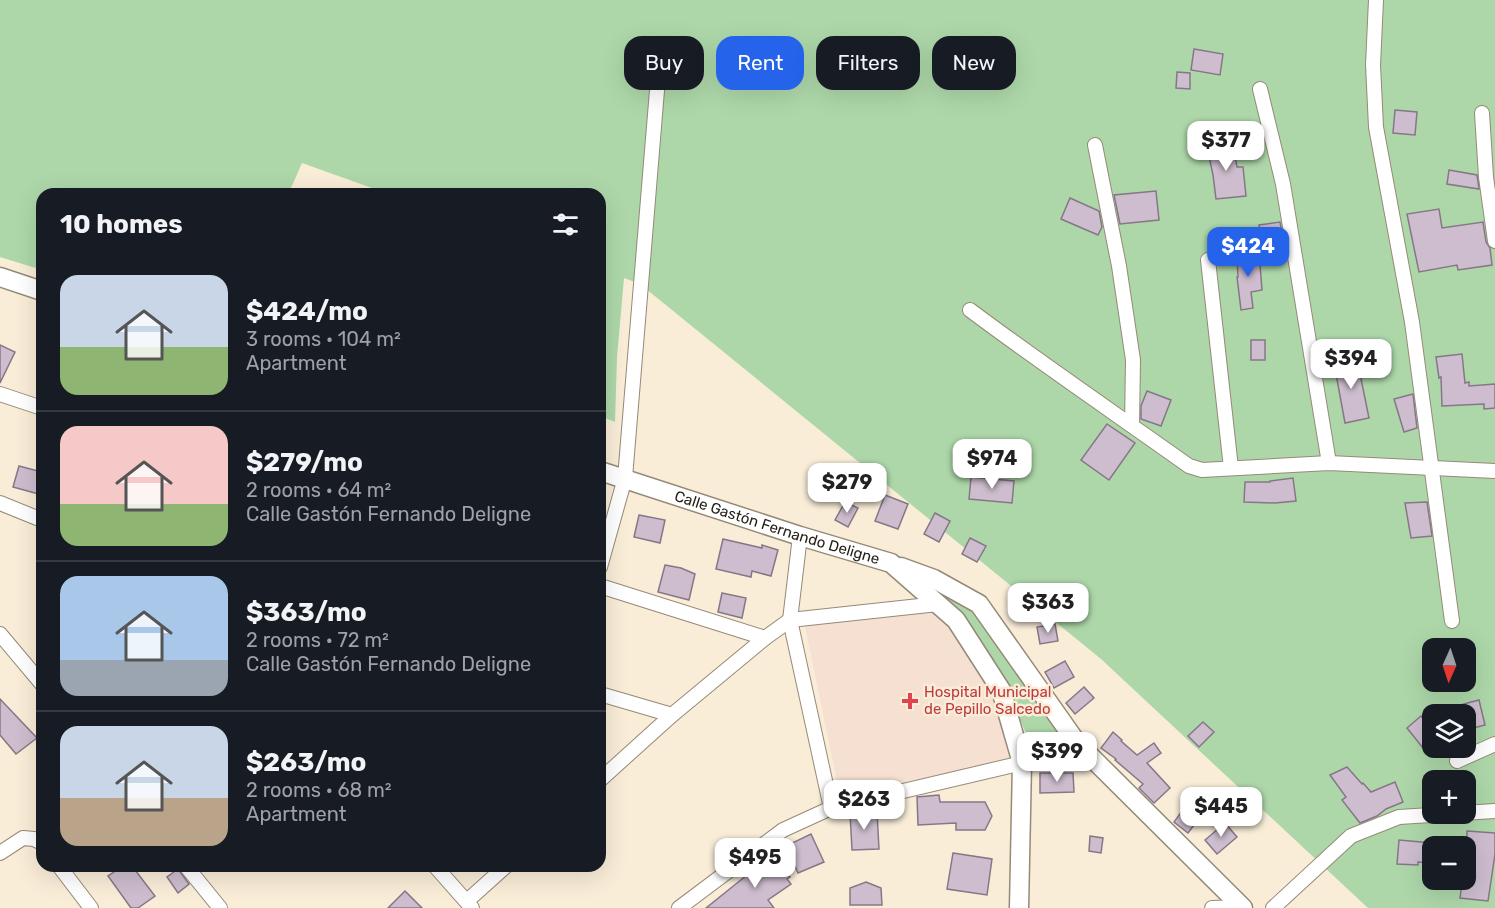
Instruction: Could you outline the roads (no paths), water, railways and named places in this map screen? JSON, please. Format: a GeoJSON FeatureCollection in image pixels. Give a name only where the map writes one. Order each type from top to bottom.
{"type":"FeatureCollection","features":[{"type":"Feature","properties":{"kind":"street"},"geometry":{"type":"LineString","coordinates":[[1376,0],[1372,65],[1376,128],[1412,322],[1452,621]]}},
{"type":"Feature","properties":{"kind":"street"},"geometry":{"type":"LineString","coordinates":[[1260,89],[1283,184],[1329,463]]}},
{"type":"Feature","properties":{"kind":"street"},"geometry":{"type":"LineString","coordinates":[[606,545],[624,478],[657,90]]}},
{"type":"Feature","properties":{"kind":"street"},"geometry":{"type":"LineString","coordinates":[[1482,113],[1486,177],[1495,241]]}},
{"type":"Feature","properties":{"kind":"street"},"geometry":{"type":"LineString","coordinates":[[1095,145],[1119,266],[1132,360],[1132,425]]}},
{"type":"Feature","properties":{"kind":"street"},"geometry":{"type":"LineString","coordinates":[[1208,260],[1231,468]]}},
{"type":"Feature","properties":{"kind":"street"},"geometry":{"type":"LineString","coordinates":[[2,282],[36,290]]}},
{"type":"Feature","properties":{"kind":"street"},"geometry":{"type":"LineString","coordinates":[[970,310],[1023,350],[1190,466],[1202,470],[1329,463],[1495,471]]}},
{"type":"Feature","properties":{"kind":"street"},"geometry":{"type":"LineString","coordinates":[[0,394],[36,406]]}},
{"type":"Feature","properties":{"kind":"street","name":"Calle Gastón Fernando Deligne"},"geometry":{"type":"LineString","coordinates":[[606,473],[891,564],[956,620],[1001,690],[1022,763],[1019,908]]}},
{"type":"Feature","properties":{"kind":"street"},"geometry":{"type":"LineString","coordinates":[[0,503],[36,518]]}},
{"type":"Feature","properties":{"kind":"street"},"geometry":{"type":"LineString","coordinates":[[800,536],[790,620],[831,808]]}},
{"type":"Feature","properties":{"kind":"street"},"geometry":{"type":"LineString","coordinates":[[891,564],[934,579],[979,604],[1077,743],[1242,907]]}},
{"type":"Feature","properties":{"kind":"street"},"geometry":{"type":"LineString","coordinates":[[606,588],[765,639]]}},
{"type":"Feature","properties":{"kind":"street"},"geometry":{"type":"LineString","coordinates":[[606,775],[672,715],[790,620],[938,604]]}},
{"type":"Feature","properties":{"kind":"street"},"geometry":{"type":"LineString","coordinates":[[0,634],[36,677]]}},
{"type":"Feature","properties":{"kind":"street"},"geometry":{"type":"LineString","coordinates":[[606,696],[672,715]]}},
{"type":"Feature","properties":{"kind":"street"},"geometry":{"type":"LineString","coordinates":[[678,908],[783,830],[831,808],[1022,763],[1077,743]]}},
{"type":"Feature","properties":{"kind":"street"},"geometry":{"type":"LineString","coordinates":[[1457,761],[1495,744]]}},
{"type":"Feature","properties":{"kind":"street"},"geometry":{"type":"LineString","coordinates":[[1273,908],[1351,836],[1399,818],[1495,811]]}},
{"type":"Feature","properties":{"kind":"street"},"geometry":{"type":"LineString","coordinates":[[0,853],[23,838],[36,840]]}},
{"type":"Feature","properties":{"kind":"street"},"geometry":{"type":"LineString","coordinates":[[64,872],[91,908]]}},
{"type":"Feature","properties":{"kind":"street"},"geometry":{"type":"LineString","coordinates":[[191,872],[220,908]]}},
{"type":"Feature","properties":{"kind":"street"},"geometry":{"type":"LineString","coordinates":[[441,872],[470,904],[500,872]]}},
{"type":"Feature","properties":{"kind":"street"},"geometry":{"type":"LineString","coordinates":[[1212,908],[1242,907]]}},
{"type":"Feature","properties":{"kind":"place","name":"Hospital Municipal de Pepillo Salcedo"},"geometry":{"type":"Point","coordinates":[910,701]}}]}
